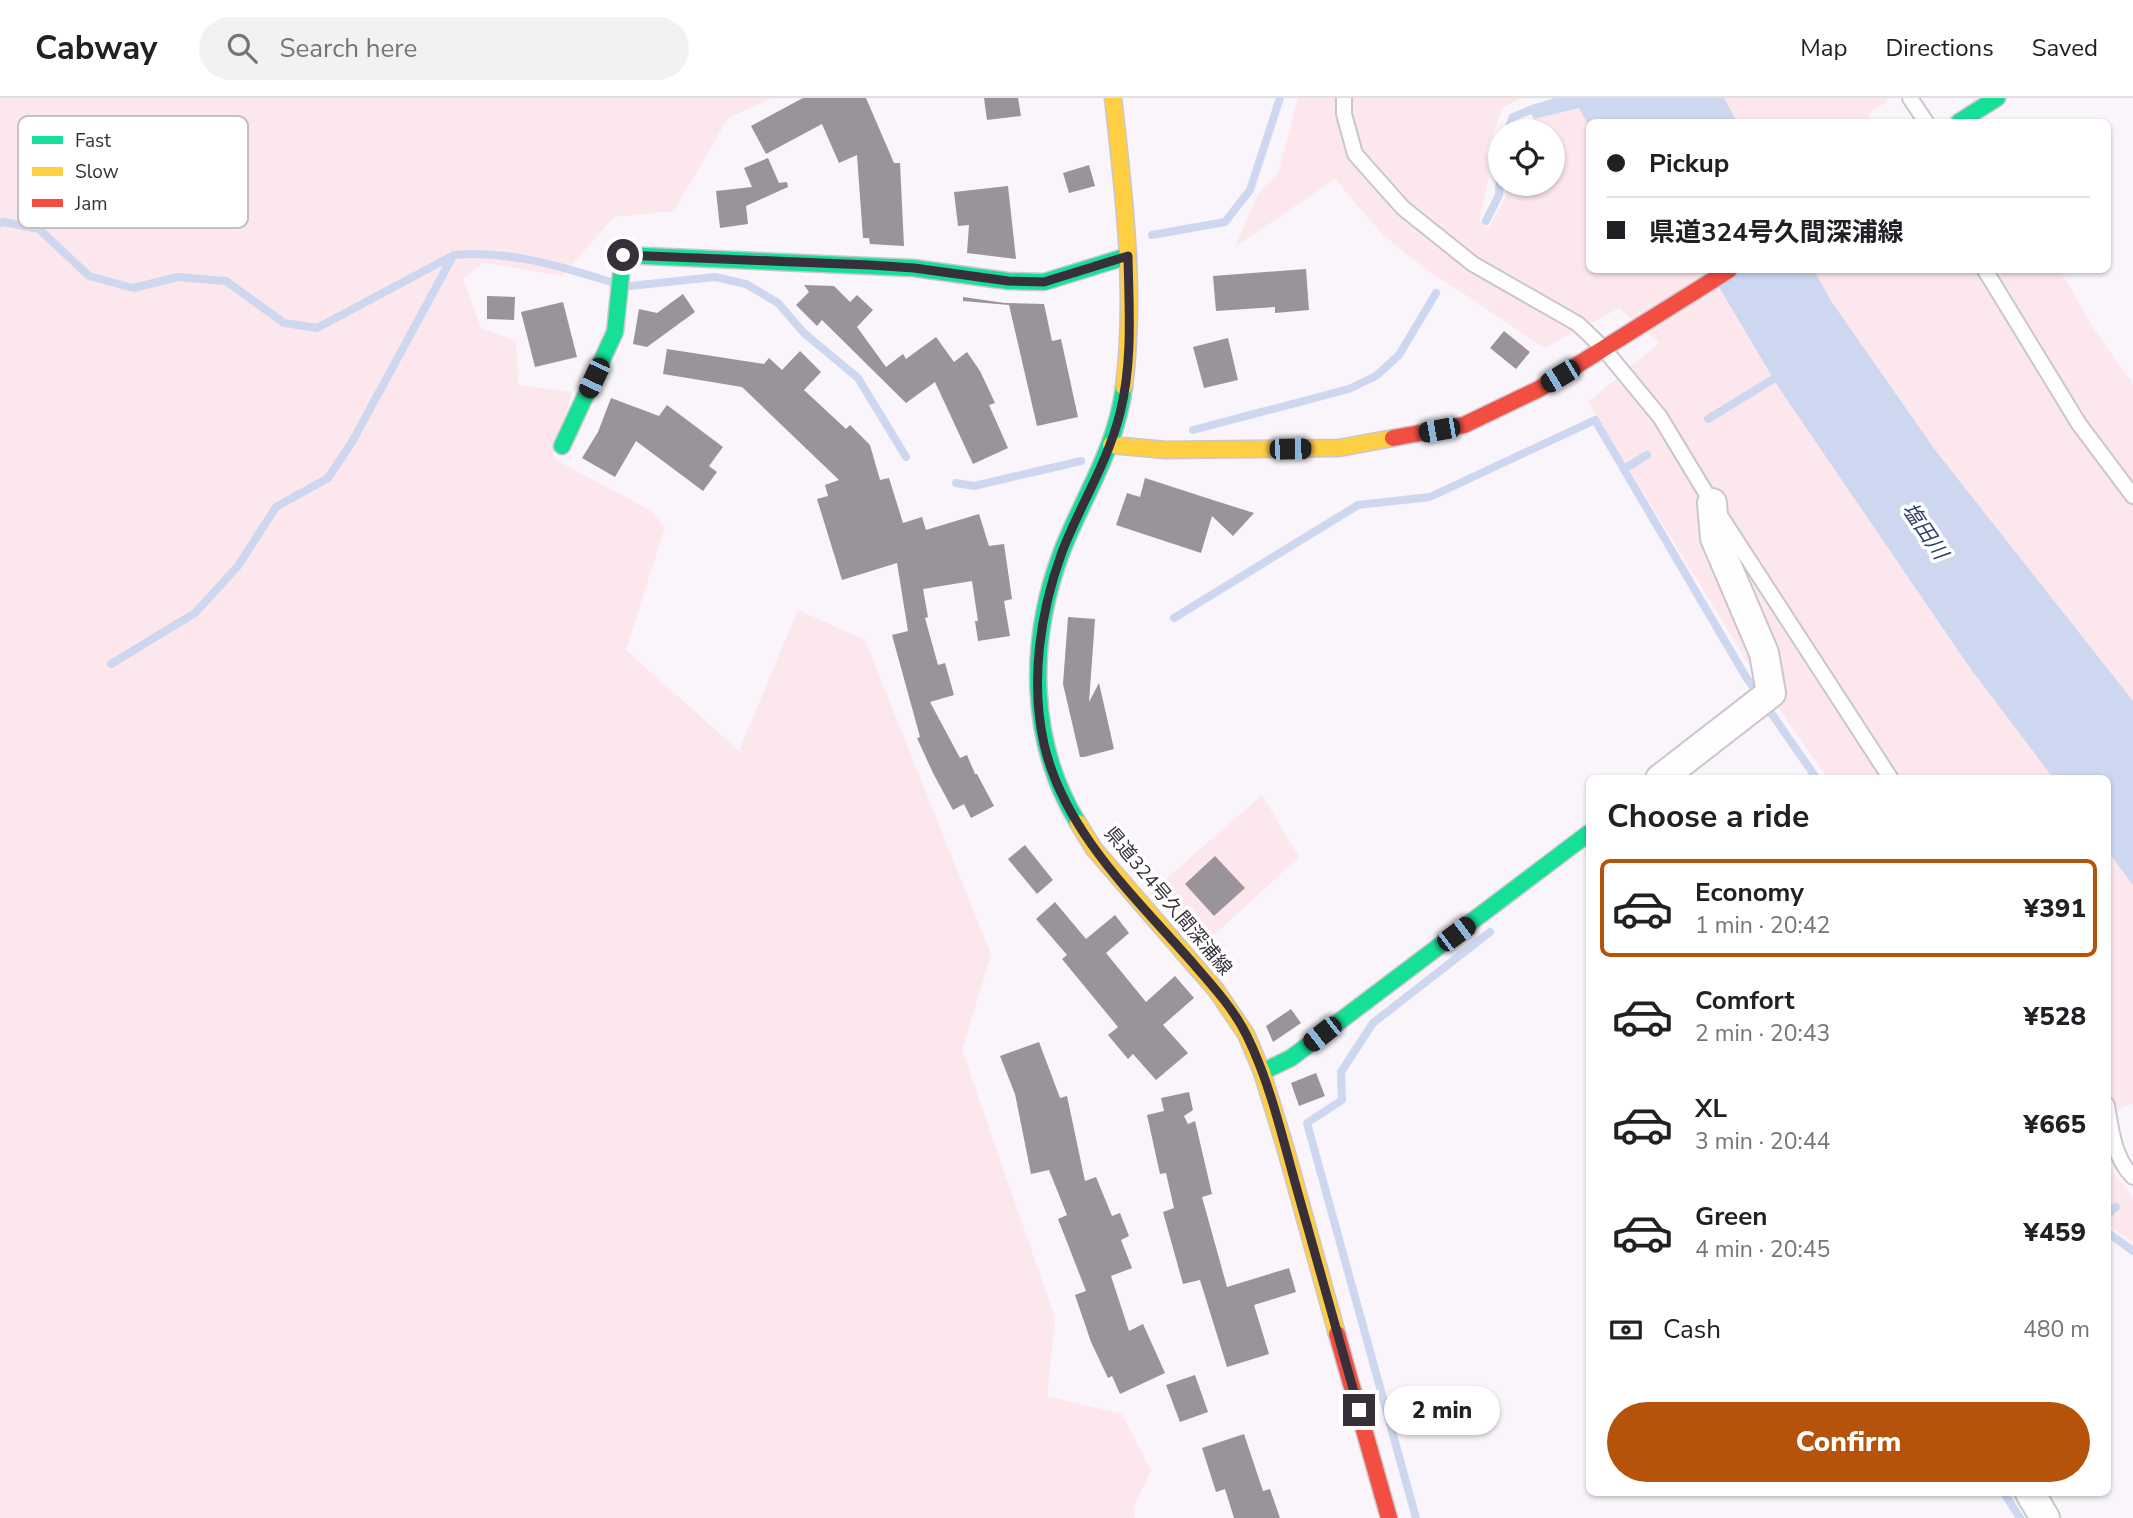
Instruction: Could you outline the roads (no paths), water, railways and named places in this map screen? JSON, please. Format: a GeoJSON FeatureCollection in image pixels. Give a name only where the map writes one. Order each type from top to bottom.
{"type":"FeatureCollection","features":[{"type":"Feature","properties":{"kind":"street","name":"県道324号久間深浦線"},"geometry":{"type":"LineString","coordinates":[[1112,98],[1124,190],[1130,341],[1121,411],[1111,445],[1062,552],[1044,617],[1037,679],[1044,744],[1062,797],[1094,849],[1216,990],[1247,1034],[1262,1072],[1389,1518]]}},
{"type":"Feature","properties":{"kind":"street"},"geometry":{"type":"LineString","coordinates":[[1964,119],[1997,98]]}},
{"type":"Feature","properties":{"kind":"street"},"geometry":{"type":"LineString","coordinates":[[562,446],[615,332],[623,255],[901,267],[1008,281],[1044,282],[1128,256]]}},
{"type":"Feature","properties":{"kind":"street"},"geometry":{"type":"LineString","coordinates":[[1111,445],[1166,450],[1339,448],[1464,425],[1539,389],[1724,273]]}},
{"type":"Feature","properties":{"kind":"street"},"geometry":{"type":"LineString","coordinates":[[1665,775],[1770,693],[1764,653],[1715,538],[1712,503]]}},
{"type":"Feature","properties":{"kind":"street"},"geometry":{"type":"LineString","coordinates":[[1262,1072],[1291,1058],[1586,836]]}},
{"type":"Feature","properties":{"kind":"street"},"geometry":{"type":"LineString","coordinates":[[2031,1496],[2045,1518]]}},
{"type":"Feature","properties":{"kind":"lane"},"geometry":{"type":"LineString","coordinates":[[1345,98],[1344,114],[1355,154],[1403,208],[1473,264],[1578,324],[1604,349],[1660,417],[1712,503],[1888,775]]}},
{"type":"Feature","properties":{"kind":"lane"},"geometry":{"type":"LineString","coordinates":[[1910,98],[1924,119]]}},
{"type":"Feature","properties":{"kind":"lane"},"geometry":{"type":"LineString","coordinates":[[1986,273],[2078,424],[2133,496]]}},
{"type":"Feature","properties":{"kind":"lane"},"geometry":{"type":"LineString","coordinates":[[2111,1128],[2113,1140],[2127,1171],[2133,1177]]}},
{"type":"Feature","properties":{"kind":"water"},"geometry":{"type":"Polygon","coordinates":[[[1554,98],[1724,98],[1735,119],[1586,121],[1579,108],[1534,119],[1527,107],[1554,98]]]}},
{"type":"Feature","properties":{"kind":"water","name":"塩田川"},"geometry":{"type":"Polygon","coordinates":[[[1703,273],[1816,273],[1831,301],[1935,450],[2133,701],[2133,885],[2111,855],[2111,775],[2051,775],[1970,668],[1777,385],[1719,287],[1703,273]]]}},
{"type":"Feature","properties":{"kind":"waterway"},"geometry":{"type":"LineString","coordinates":[[1152,235],[1225,222],[1250,190],[1280,98]]}},
{"type":"Feature","properties":{"kind":"waterway"},"geometry":{"type":"LineString","coordinates":[[1512,119],[1538,107]]}},
{"type":"Feature","properties":{"kind":"waterway"},"geometry":{"type":"LineString","coordinates":[[1486,221],[1498,196]]}},
{"type":"Feature","properties":{"kind":"waterway"},"geometry":{"type":"LineString","coordinates":[[0,223],[18,225]]}},
{"type":"Feature","properties":{"kind":"waterway"},"geometry":{"type":"LineString","coordinates":[[34,228],[39,229],[89,276],[133,288],[178,277],[226,281],[284,323],[317,328],[454,255],[514,257],[611,282]]}},
{"type":"Feature","properties":{"kind":"waterway"},"geometry":{"type":"LineString","coordinates":[[111,664],[195,613],[238,566],[276,507],[328,478],[352,442],[453,256]]}},
{"type":"Feature","properties":{"kind":"waterway"},"geometry":{"type":"LineString","coordinates":[[630,286],[715,277],[746,284],[778,303],[804,333],[858,378],[906,457]]}},
{"type":"Feature","properties":{"kind":"waterway"},"geometry":{"type":"LineString","coordinates":[[1193,430],[1349,389],[1376,376],[1399,355],[1436,293]]}},
{"type":"Feature","properties":{"kind":"waterway"},"geometry":{"type":"LineString","coordinates":[[1708,419],[1780,375]]}},
{"type":"Feature","properties":{"kind":"waterway"},"geometry":{"type":"LineString","coordinates":[[1174,618],[1358,505],[1430,497],[1595,420],[1746,677],[1814,775]]}},
{"type":"Feature","properties":{"kind":"waterway"},"geometry":{"type":"LineString","coordinates":[[1624,469],[1647,455]]}},
{"type":"Feature","properties":{"kind":"waterway"},"geometry":{"type":"LineString","coordinates":[[956,483],[974,486],[1081,461]]}},
{"type":"Feature","properties":{"kind":"waterway"},"geometry":{"type":"LineString","coordinates":[[1416,1518],[1307,1123],[1342,1100],[1341,1072],[1373,1023],[1490,932]]}},
{"type":"Feature","properties":{"kind":"waterway"},"geometry":{"type":"LineString","coordinates":[[2111,1211],[2116,1207]]}},
{"type":"Feature","properties":{"kind":"waterway"},"geometry":{"type":"LineString","coordinates":[[2111,1235],[2133,1251]]}},
{"type":"Feature","properties":{"kind":"waterway"},"geometry":{"type":"LineString","coordinates":[[2006,1496],[2020,1518]]}}]}
